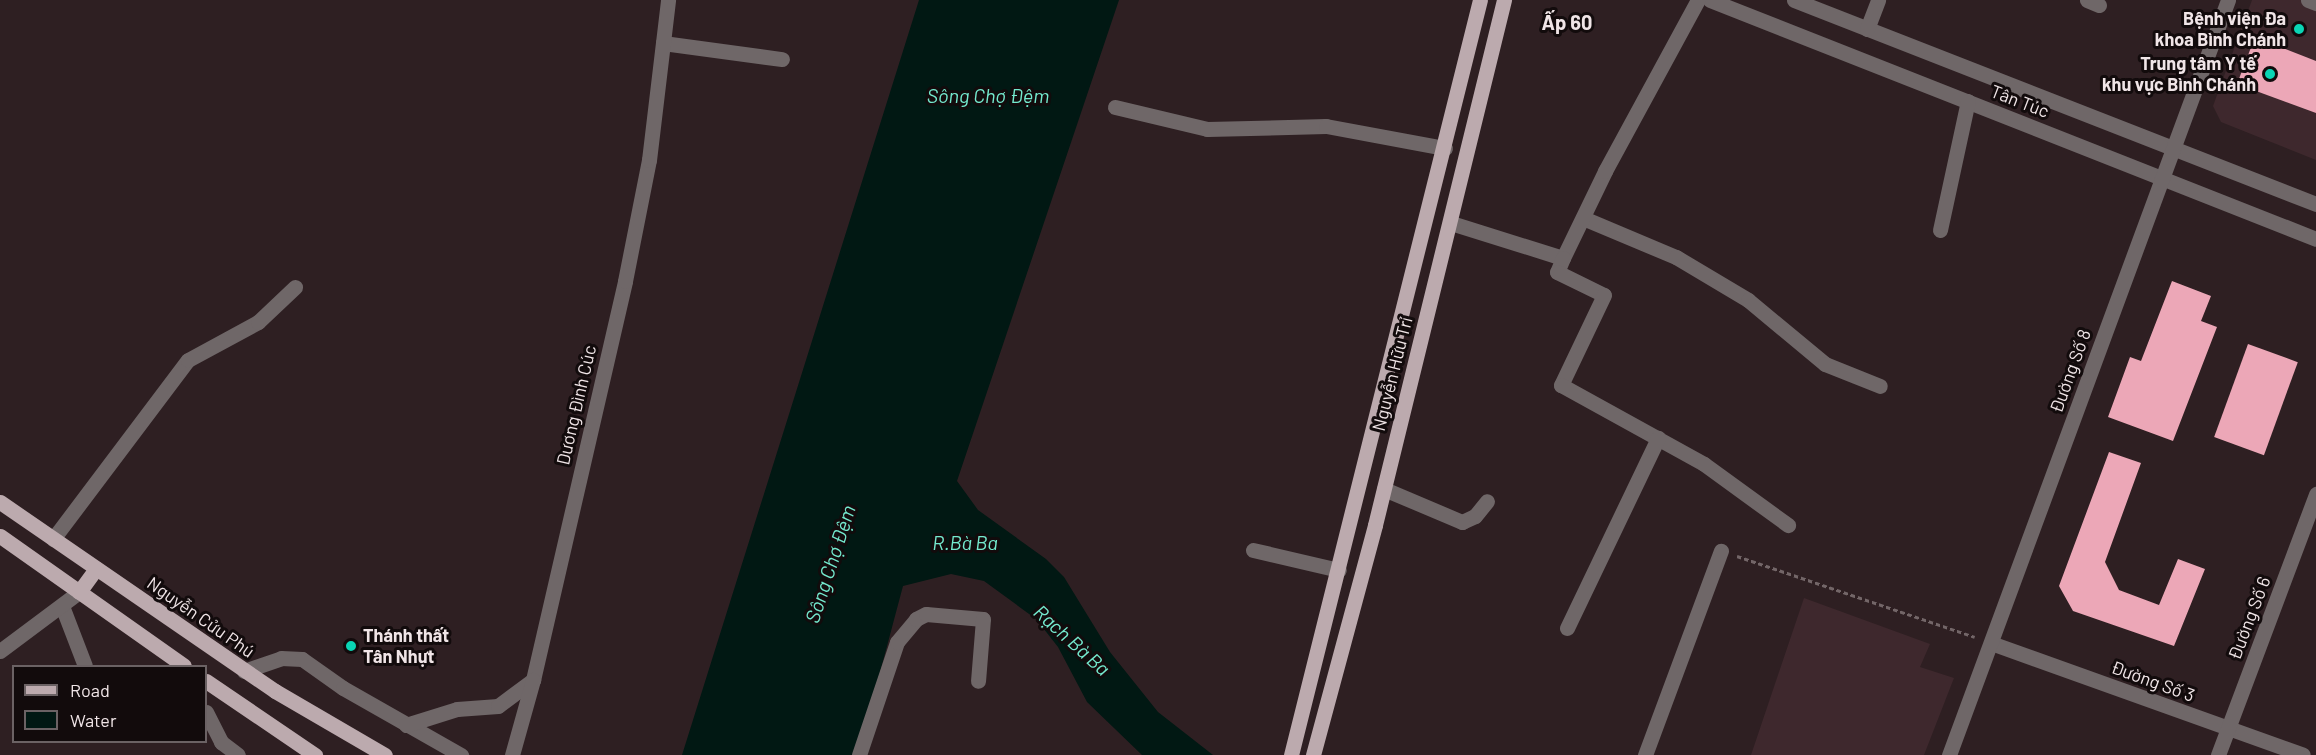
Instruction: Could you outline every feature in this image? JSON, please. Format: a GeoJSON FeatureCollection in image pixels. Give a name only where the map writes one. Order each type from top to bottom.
{"type":"FeatureCollection","features":[{"type":"Feature","properties":{"kind":"main road","name":"Nguyễn Hữu Trí"},"geometry":{"type":"LineString","coordinates":[[1291,755],[1445,148],[1480,0]]}},
{"type":"Feature","properties":{"kind":"main road","name":"Nguyễn Hữu Trí"},"geometry":{"type":"LineString","coordinates":[[1313,755],[1384,489],[1504,0]]}},
{"type":"Feature","properties":{"kind":"main road"},"geometry":{"type":"LineString","coordinates":[[1399,324],[1422,332]]}},
{"type":"Feature","properties":{"kind":"main road","name":"Nguyễn Cửu Phú"},"geometry":{"type":"LineString","coordinates":[[0,502],[244,671],[385,755]]}},
{"type":"Feature","properties":{"kind":"main road"},"geometry":{"type":"LineString","coordinates":[[0,536],[183,665]]}},
{"type":"Feature","properties":{"kind":"main road"},"geometry":{"type":"LineString","coordinates":[[79,592],[96,568]]}},
{"type":"Feature","properties":{"kind":"main road"},"geometry":{"type":"LineString","coordinates":[[207,682],[315,755]]}},
{"type":"Feature","properties":{"kind":"street","name":"Dương Đình Cúc"},"geometry":{"type":"LineString","coordinates":[[512,755],[533,680],[625,281],[649,160],[668,0]]}},
{"type":"Feature","properties":{"kind":"street"},"geometry":{"type":"LineString","coordinates":[[1698,0],[1605,171],[1557,272],[1604,295],[1561,386],[1704,464],[1788,525]]}},
{"type":"Feature","properties":{"kind":"street","name":"Tân Túc"},"geometry":{"type":"LineString","coordinates":[[1710,0],[2316,239]]}},
{"type":"Feature","properties":{"kind":"street","name":"Tân Túc"},"geometry":{"type":"LineString","coordinates":[[1794,0],[2316,204]]}},
{"type":"Feature","properties":{"kind":"street"},"geometry":{"type":"LineString","coordinates":[[1867,29],[1878,0]]}},
{"type":"Feature","properties":{"kind":"street","name":"Đường Số 8"},"geometry":{"type":"LineString","coordinates":[[1949,755],[2228,0]]}},
{"type":"Feature","properties":{"kind":"street"},"geometry":{"type":"LineString","coordinates":[[2308,0],[2316,3]]}},
{"type":"Feature","properties":{"kind":"street"},"geometry":{"type":"LineString","coordinates":[[663,43],[782,59]]}},
{"type":"Feature","properties":{"kind":"street"},"geometry":{"type":"LineString","coordinates":[[1940,230],[1968,101]]}},
{"type":"Feature","properties":{"kind":"street"},"geometry":{"type":"LineString","coordinates":[[1114,107],[1207,129],[1326,126],[1445,148]]}},
{"type":"Feature","properties":{"kind":"street"},"geometry":{"type":"LineString","coordinates":[[1583,218],[1676,257],[1748,300],[1825,364],[1880,386]]}},
{"type":"Feature","properties":{"kind":"street"},"geometry":{"type":"LineString","coordinates":[[1450,223],[1563,258]]}},
{"type":"Feature","properties":{"kind":"street"},"geometry":{"type":"LineString","coordinates":[[53,539],[188,360],[258,322],[295,287]]}},
{"type":"Feature","properties":{"kind":"street"},"geometry":{"type":"LineString","coordinates":[[1567,628],[1658,438]]}},
{"type":"Feature","properties":{"kind":"street"},"geometry":{"type":"LineString","coordinates":[[1384,489],[1462,522],[1475,516],[1487,501]]}},
{"type":"Feature","properties":{"kind":"street","name":"Đường Số 6"},"geometry":{"type":"LineString","coordinates":[[2218,755],[2311,521],[2316,494]]}},
{"type":"Feature","properties":{"kind":"street"},"geometry":{"type":"LineString","coordinates":[[1253,550],[1339,570]]}},
{"type":"Feature","properties":{"kind":"street"},"geometry":{"type":"LineString","coordinates":[[1645,755],[1721,551]]}},
{"type":"Feature","properties":{"kind":"street"},"geometry":{"type":"LineString","coordinates":[[0,651],[79,592]]}},
{"type":"Feature","properties":{"kind":"street"},"geometry":{"type":"LineString","coordinates":[[62,606],[84,665]]}},
{"type":"Feature","properties":{"kind":"street"},"geometry":{"type":"LineString","coordinates":[[859,755],[897,642],[916,619],[926,614],[983,619],[978,681]]}},
{"type":"Feature","properties":{"kind":"street","name":"Đường Số 3"},"geometry":{"type":"LineString","coordinates":[[1991,643],[2303,755]]}},
{"type":"Feature","properties":{"kind":"street"},"geometry":{"type":"LineString","coordinates":[[244,671],[281,658],[302,659],[406,725],[461,755]]}},
{"type":"Feature","properties":{"kind":"street"},"geometry":{"type":"LineString","coordinates":[[406,725],[457,709],[498,706],[533,680]]}},
{"type":"Feature","properties":{"kind":"street"},"geometry":{"type":"LineString","coordinates":[[207,714],[221,742],[238,755]]}},
{"type":"Feature","properties":{"kind":"path"},"geometry":{"type":"LineString","coordinates":[[1721,551],[1991,643]]}},
{"type":"Feature","properties":{"kind":"shaded area","name":"Trung tâm Y tế khu vực Bình Chánh"},"geometry":{"type":"Polygon","coordinates":[[[2252,0],[2316,0],[2316,160],[2221,122],[2213,106],[2252,0]]]}},
{"type":"Feature","properties":{"kind":"shaded area"},"geometry":{"type":"Polygon","coordinates":[[[1804,598],[1930,644],[1920,667],[1954,678],[1924,755],[1751,755],[1804,598]]]}},
{"type":"Feature","properties":{"kind":"water","name":"Sông Chợ Đệm"},"geometry":{"type":"Polygon","coordinates":[[[919,0],[1119,0],[957,481],[978,510],[1046,559],[1064,577],[1110,652],[1158,712],[1213,755],[1142,755],[1087,702],[1058,647],[1036,619],[984,581],[951,574],[903,586],[858,755],[682,755],[919,0]]]}},
{"type":"Feature","properties":{"kind":"building"},"geometry":{"type":"Polygon","coordinates":[[[2255,37],[2316,61],[2316,113],[2237,84],[2255,37]]]}},
{"type":"Feature","properties":{"kind":"building"},"geometry":{"type":"Polygon","coordinates":[[[2172,281],[2211,296],[2201,321],[2217,327],[2173,441],[2108,417],[2130,357],[2141,361],[2172,281]]]}},
{"type":"Feature","properties":{"kind":"building"},"geometry":{"type":"Polygon","coordinates":[[[2248,344],[2298,362],[2264,455],[2214,437],[2248,344]]]}},
{"type":"Feature","properties":{"kind":"building"},"geometry":{"type":"Polygon","coordinates":[[[2109,452],[2141,463],[2105,562],[2119,590],[2159,605],[2178,559],[2205,569],[2174,646],[2073,611],[2059,586],[2109,452]]]}},
{"type":"Feature","properties":{"kind":"place","name":"Bệnh viện Đa khoa Bình Chánh"},"geometry":{"type":"Point","coordinates":[2299,29]}},
{"type":"Feature","properties":{"kind":"place","name":"Trung tâm Y tế khu vực Bình Chánh"},"geometry":{"type":"Point","coordinates":[2270,74]}},
{"type":"Feature","properties":{"kind":"place","name":"Thánh thất Tân Nhựt"},"geometry":{"type":"Point","coordinates":[351,646]}},
{"type":"Feature","properties":{"kind":"district","name":"Ấp 60"},"geometry":{"type":"Point","coordinates":[1567,22]}},
{"type":"Feature","properties":{"kind":"water label","name":"R.Bà Ba"},"geometry":{"type":"Point","coordinates":[965,542]}},
{"type":"Feature","properties":{"kind":"water label","name":"Rạch Bà Ba"},"geometry":{"type":"Point","coordinates":[1072,640]}}]}
